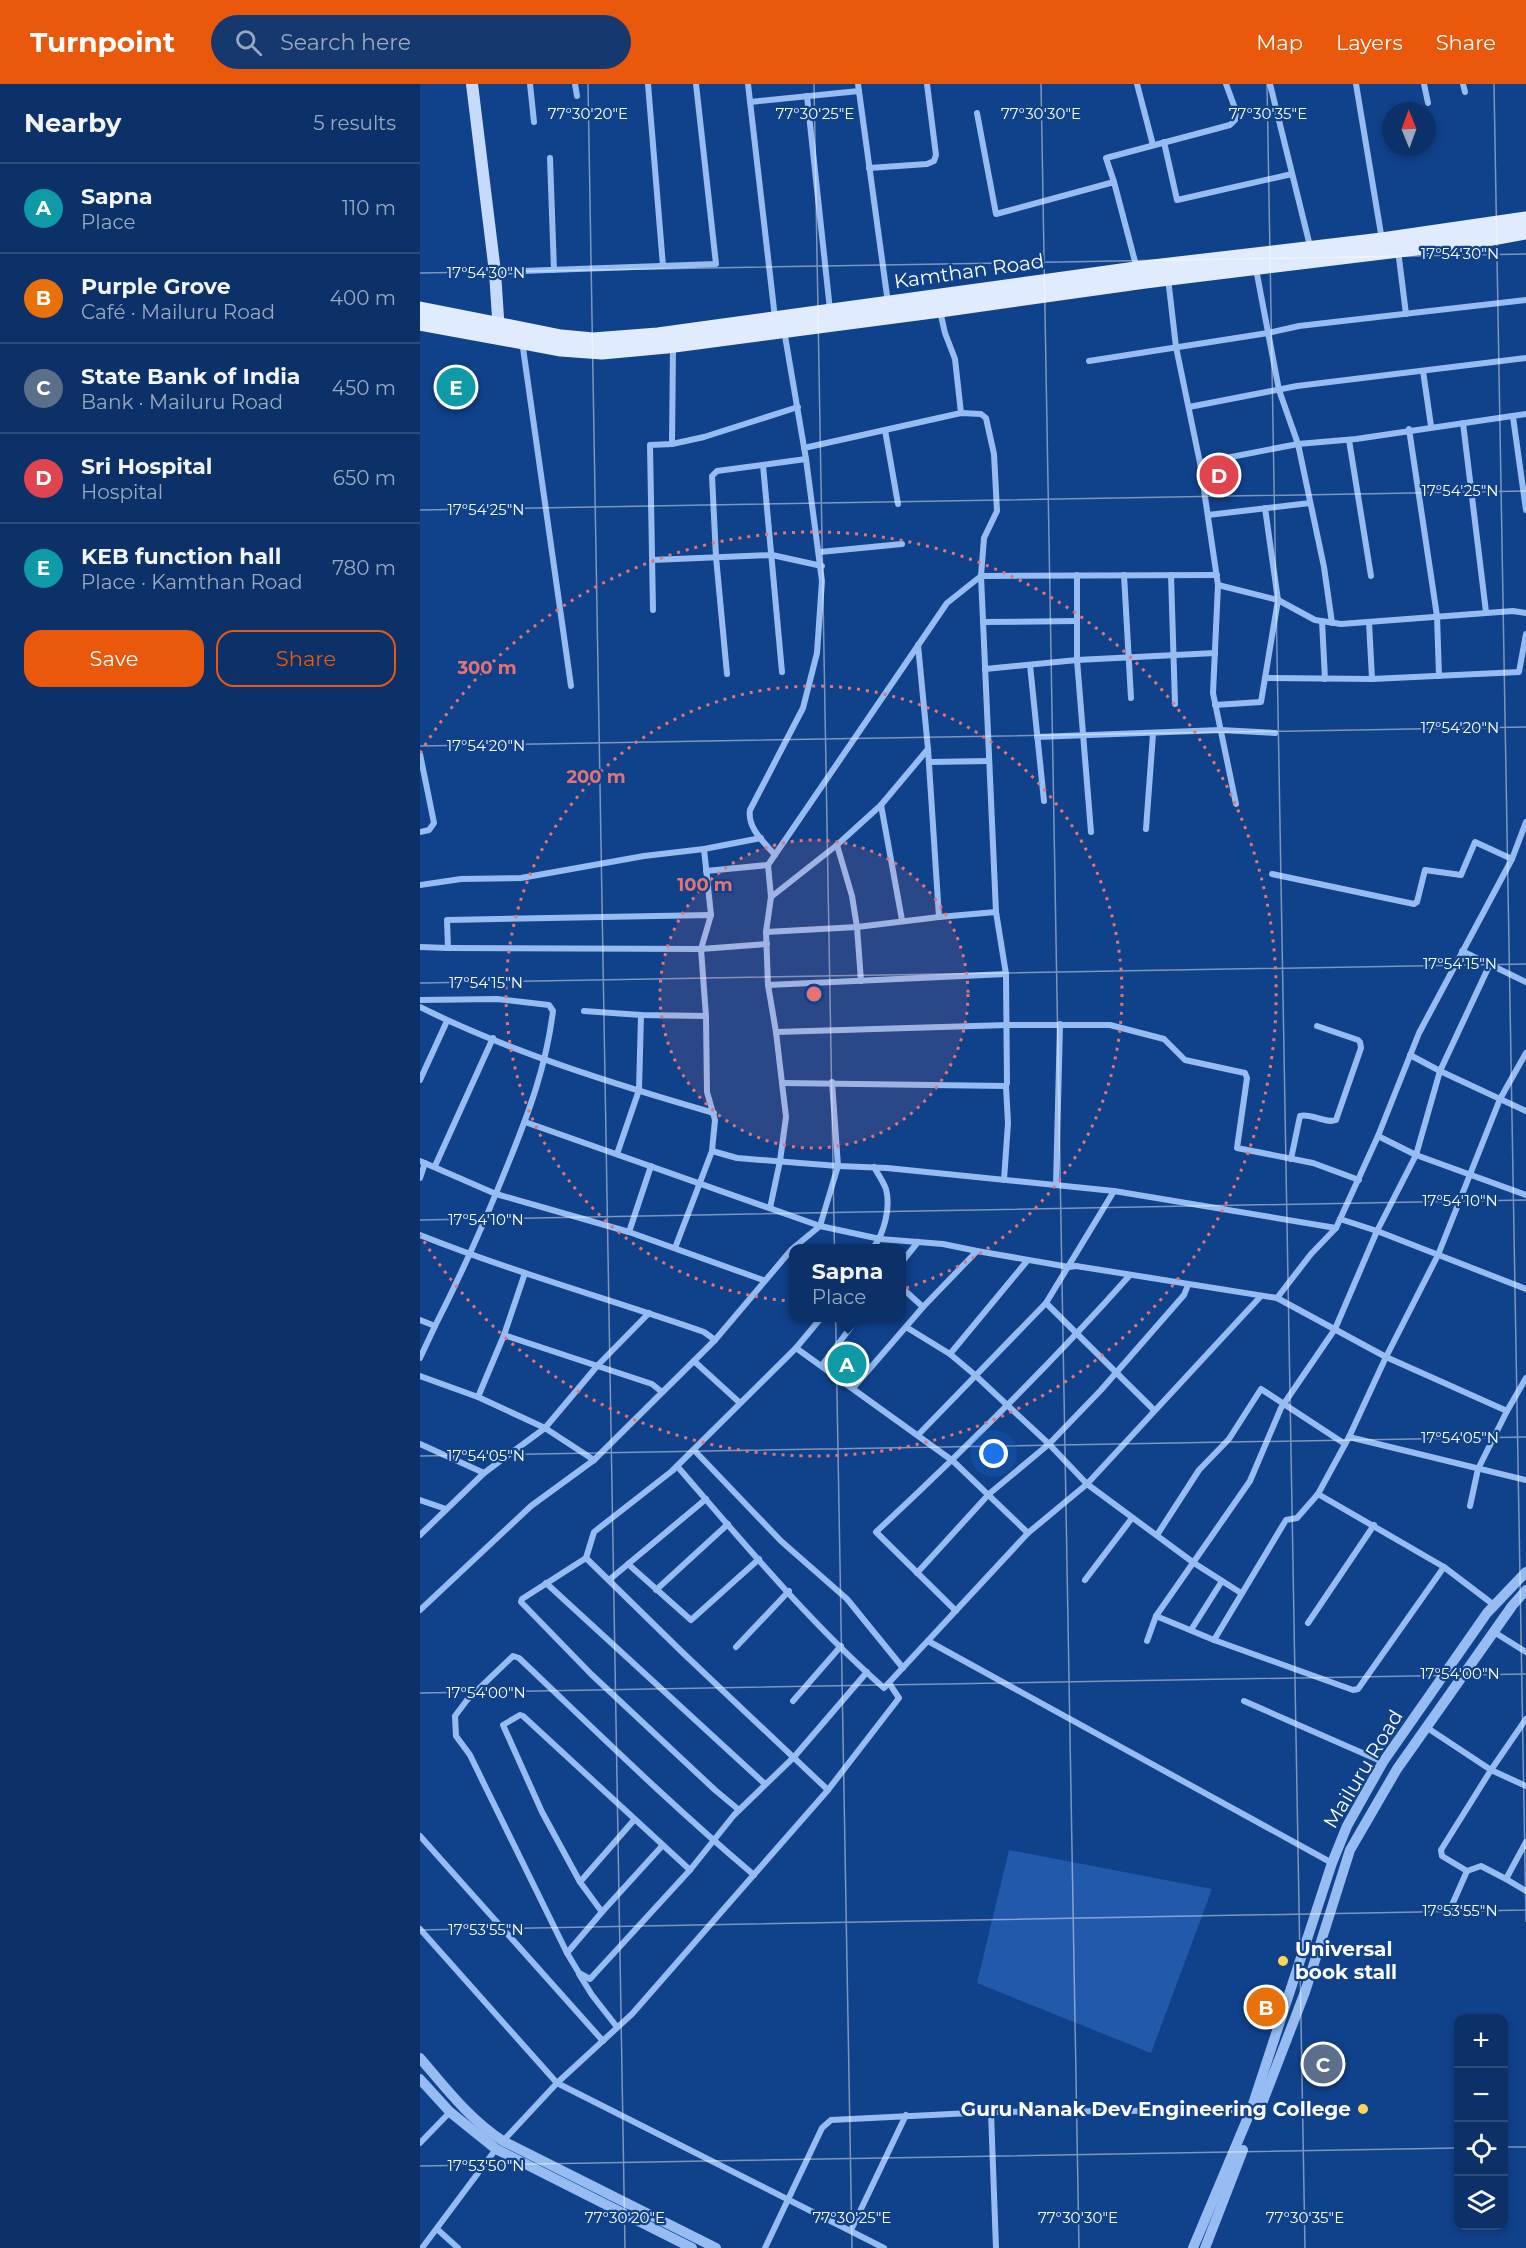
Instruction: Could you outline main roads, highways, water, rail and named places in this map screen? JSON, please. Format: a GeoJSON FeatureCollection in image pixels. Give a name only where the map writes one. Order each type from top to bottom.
{"type":"FeatureCollection","features":[{"type":"Feature","properties":{"kind":"main road"},"geometry":{"type":"LineString","coordinates":[[472,84],[495,272],[499,331]]}},
{"type":"Feature","properties":{"kind":"main road","name":"Kamthan Road"},"geometry":{"type":"LineString","coordinates":[[420,323],[593,340],[789,323],[939,303],[1168,278],[1311,248],[1388,247],[1526,219]]}},
{"type":"Feature","properties":{"kind":"main road","name":"Kamthan Road"},"geometry":{"type":"LineString","coordinates":[[420,309],[499,331],[522,341],[561,349],[602,352],[673,345],[789,323],[830,311],[888,303],[939,303],[1137,269],[1255,261],[1526,232]]}},
{"type":"Feature","properties":{"kind":"place","name":"KEB function hall"},"geometry":{"type":"Point","coordinates":[456,387]}},
{"type":"Feature","properties":{"kind":"place","name":"Sri Hospital"},"geometry":{"type":"Point","coordinates":[1219,475]}},
{"type":"Feature","properties":{"kind":"place","name":"Sapna"},"geometry":{"type":"Point","coordinates":[847,1364]}},
{"type":"Feature","properties":{"kind":"place","name":"Universal book stall"},"geometry":{"type":"Point","coordinates":[1283,1961]}},
{"type":"Feature","properties":{"kind":"place","name":"Purple Grove"},"geometry":{"type":"Point","coordinates":[1266,2007]}},
{"type":"Feature","properties":{"kind":"place","name":"State Bank of India"},"geometry":{"type":"Point","coordinates":[1323,2064]}},
{"type":"Feature","properties":{"kind":"place","name":"Guru Nanak Dev Engineering College"},"geometry":{"type":"Point","coordinates":[1363,2109]}}]}
